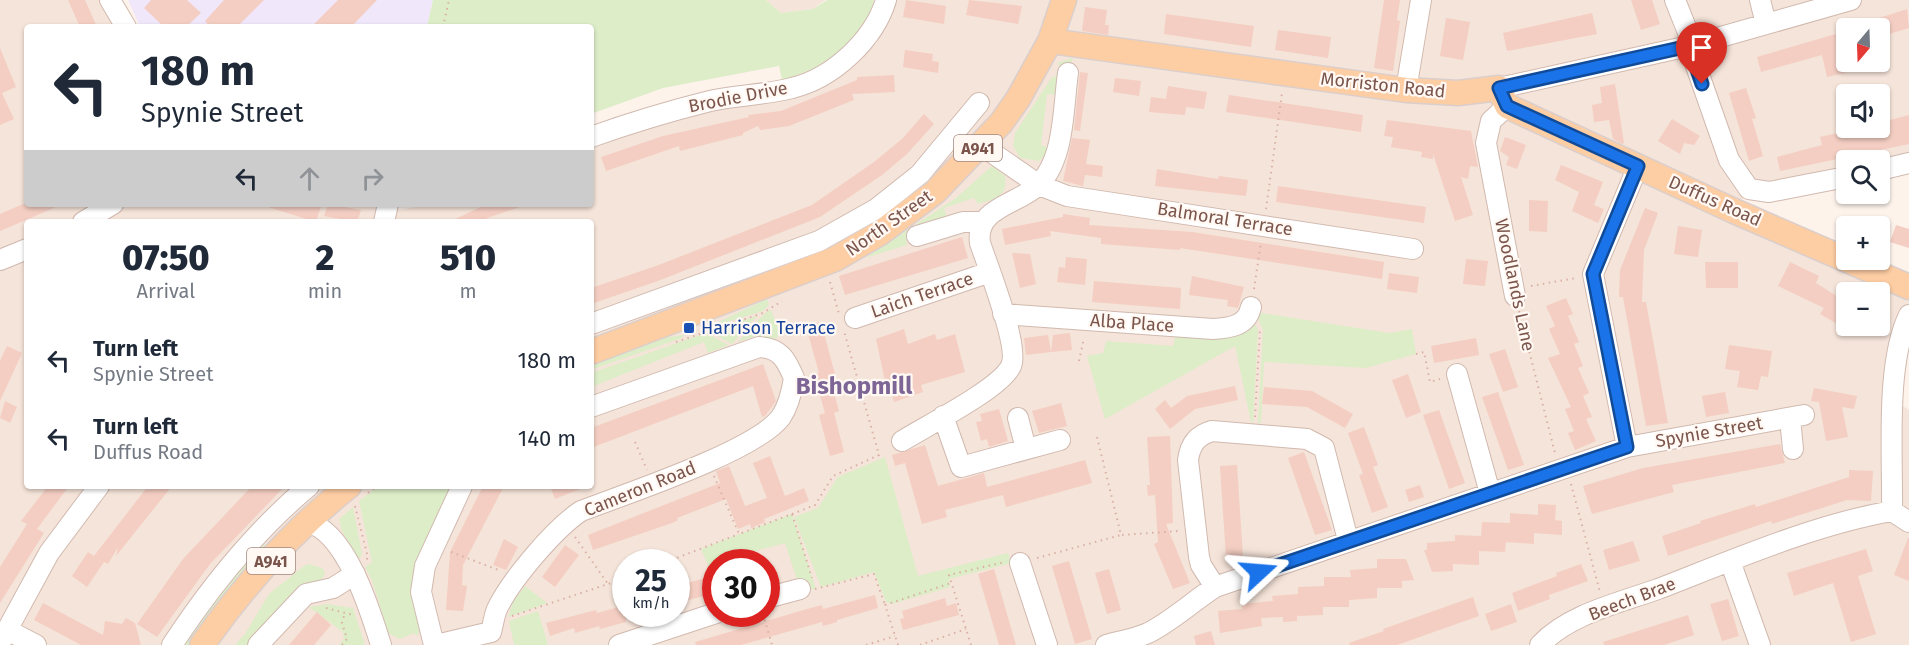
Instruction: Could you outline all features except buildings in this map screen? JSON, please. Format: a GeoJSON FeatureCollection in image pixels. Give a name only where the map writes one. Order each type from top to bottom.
{"type":"FeatureCollection","features":[{"type":"Feature","properties":{"kind":"main road","name":"North Street"},"geometry":{"type":"LineString","coordinates":[[594,351],[835,259],[880,232],[935,192],[1001,123],[1018,99],[1050,41],[1064,0]]}},
{"type":"Feature","properties":{"kind":"main road","name":"Morriston Road"},"geometry":{"type":"LineString","coordinates":[[1050,41],[1406,90],[1503,97]]}},
{"type":"Feature","properties":{"kind":"main road","name":"Duffus Road"},"geometry":{"type":"LineString","coordinates":[[1503,97],[1638,166],[1909,287]]}},
{"type":"Feature","properties":{"kind":"main road","name":"A941"},"geometry":{"type":"LineString","coordinates":[[202,645],[232,606],[307,522],[350,500]]}},
{"type":"Feature","properties":{"kind":"street"},"geometry":{"type":"LineString","coordinates":[[110,0],[124,24]]}},
{"type":"Feature","properties":{"kind":"street","name":"Brodie Drive"},"geometry":{"type":"LineString","coordinates":[[594,136],[675,110],[740,94],[793,88],[832,71],[872,30],[882,14],[886,0]]}},
{"type":"Feature","properties":{"kind":"street"},"geometry":{"type":"LineString","coordinates":[[1406,90],[1421,0]]}},
{"type":"Feature","properties":{"kind":"street"},"geometry":{"type":"LineString","coordinates":[[1676,0],[1729,160],[1749,189],[1769,192],[1836,179]]}},
{"type":"Feature","properties":{"kind":"street"},"geometry":{"type":"LineString","coordinates":[[1760,0],[1766,24]]}},
{"type":"Feature","properties":{"kind":"street","name":"Morriston Road"},"geometry":{"type":"LineString","coordinates":[[1503,97],[1851,0]]}},
{"type":"Feature","properties":{"kind":"street"},"geometry":{"type":"LineString","coordinates":[[902,441],[998,381],[1011,366],[1013,346],[979,235],[983,222],[999,208],[1039,185],[1057,148],[1068,73]]}},
{"type":"Feature","properties":{"kind":"street","name":"Woodlands Lane"},"geometry":{"type":"LineString","coordinates":[[1503,97],[1491,121],[1486,143],[1514,293]]}},
{"type":"Feature","properties":{"kind":"street"},"geometry":{"type":"LineString","coordinates":[[594,323],[819,241],[876,209],[920,174],[980,103]]}},
{"type":"Feature","properties":{"kind":"street","name":"Balmoral Terrace"},"geometry":{"type":"LineString","coordinates":[[981,145],[1039,185],[1067,196],[1413,249]]}},
{"type":"Feature","properties":{"kind":"street"},"geometry":{"type":"LineString","coordinates":[[1890,168],[1909,163]]}},
{"type":"Feature","properties":{"kind":"street"},"geometry":{"type":"LineString","coordinates":[[1627,447],[1593,274],[1638,166]]}},
{"type":"Feature","properties":{"kind":"street"},"geometry":{"type":"LineString","coordinates":[[88,219],[108,207]]}},
{"type":"Feature","properties":{"kind":"street"},"geometry":{"type":"LineString","coordinates":[[917,236],[963,222],[983,222]]}},
{"type":"Feature","properties":{"kind":"street"},"geometry":{"type":"LineString","coordinates":[[0,260],[24,250]]}},
{"type":"Feature","properties":{"kind":"street","name":"Laich Terrace"},"geometry":{"type":"LineString","coordinates":[[855,318],[990,272]]}},
{"type":"Feature","properties":{"kind":"street","name":"Alba Place"},"geometry":{"type":"LineString","coordinates":[[1003,314],[1213,329],[1231,328],[1250,310]]}},
{"type":"Feature","properties":{"kind":"street"},"geometry":{"type":"LineString","coordinates":[[1909,315],[1902,329],[1894,365],[1892,511],[1909,522]]}},
{"type":"Feature","properties":{"kind":"street","name":"Cameron Road"},"geometry":{"type":"LineString","coordinates":[[495,633],[495,612],[518,578],[564,522],[581,511],[708,461],[763,435],[781,418],[788,405],[794,378],[781,354],[772,348],[759,347],[594,406]]}},
{"type":"Feature","properties":{"kind":"street"},"geometry":{"type":"LineString","coordinates":[[1457,374],[1490,493]]}},
{"type":"Feature","properties":{"kind":"street"},"geometry":{"type":"LineString","coordinates":[[943,416],[961,467],[1060,440]]}},
{"type":"Feature","properties":{"kind":"street","name":"Spynie Street"},"geometry":{"type":"LineString","coordinates":[[1106,645],[1146,634],[1169,621],[1188,604],[1215,587],[1627,447],[1797,416],[1793,449]]}},
{"type":"Feature","properties":{"kind":"street"},"geometry":{"type":"LineString","coordinates":[[1018,418],[1026,449]]}},
{"type":"Feature","properties":{"kind":"street"},"geometry":{"type":"LineString","coordinates":[[1215,587],[1201,565],[1188,460],[1195,441],[1202,434],[1212,431],[1307,439],[1324,448],[1348,540]]}},
{"type":"Feature","properties":{"kind":"street"},"geometry":{"type":"LineString","coordinates":[[36,645],[3,636],[49,553],[97,489]]}},
{"type":"Feature","properties":{"kind":"street"},"geometry":{"type":"LineString","coordinates":[[172,645],[225,573],[300,489]]}},
{"type":"Feature","properties":{"kind":"street"},"geometry":{"type":"LineString","coordinates":[[461,489],[425,566],[421,592],[435,645],[495,633]]}},
{"type":"Feature","properties":{"kind":"street","name":"Beech Brae"},"geometry":{"type":"LineString","coordinates":[[1540,645],[1566,624],[1730,561],[1862,517],[1892,511]]}},
{"type":"Feature","properties":{"kind":"street"},"geometry":{"type":"LineString","coordinates":[[307,522],[321,526],[340,548],[373,621],[381,645]]}},
{"type":"Feature","properties":{"kind":"street"},"geometry":{"type":"LineString","coordinates":[[1730,561],[1760,645]]}},
{"type":"Feature","properties":{"kind":"street"},"geometry":{"type":"LineString","coordinates":[[1020,563],[1047,645]]}},
{"type":"Feature","properties":{"kind":"street"},"geometry":{"type":"LineString","coordinates":[[258,645],[306,594],[333,588],[350,568]]}},
{"type":"Feature","properties":{"kind":"street"},"geometry":{"type":"LineString","coordinates":[[780,593],[806,584]]}},
{"type":"Feature","properties":{"kind":"street"},"geometry":{"type":"LineString","coordinates":[[619,645],[702,618]]}},
{"type":"Feature","properties":{"kind":"path"},"geometry":{"type":"LineString","coordinates":[[444,24],[449,0]]}},
{"type":"Feature","properties":{"kind":"path"},"geometry":{"type":"LineString","coordinates":[[1255,435],[1260,329],[1250,310],[1284,74]]}},
{"type":"Feature","properties":{"kind":"path"},"geometry":{"type":"LineString","coordinates":[[1514,293],[1593,274]]}},
{"type":"Feature","properties":{"kind":"path","name":"Woodlands Lane"},"geometry":{"type":"LineString","coordinates":[[1514,293],[1605,609]]}},
{"type":"Feature","properties":{"kind":"path"},"geometry":{"type":"LineString","coordinates":[[1079,361],[1088,320]]}},
{"type":"Feature","properties":{"kind":"path"},"geometry":{"type":"LineString","coordinates":[[1416,354],[1424,352],[1430,382],[1457,374]]}},
{"type":"Feature","properties":{"kind":"path"},"geometry":{"type":"LineString","coordinates":[[1097,437],[1121,535]]}},
{"type":"Feature","properties":{"kind":"path"},"geometry":{"type":"LineString","coordinates":[[635,442],[653,483]]}},
{"type":"Feature","properties":{"kind":"path"},"geometry":{"type":"LineString","coordinates":[[708,461],[739,534]]}},
{"type":"Feature","properties":{"kind":"path"},"geometry":{"type":"LineString","coordinates":[[350,568],[368,558],[350,500],[371,489]]}},
{"type":"Feature","properties":{"kind":"path"},"geometry":{"type":"LineString","coordinates":[[690,553],[815,505]]}},
{"type":"Feature","properties":{"kind":"path"},"geometry":{"type":"LineString","coordinates":[[792,514],[806,584],[816,589],[874,574],[898,645]]}},
{"type":"Feature","properties":{"kind":"path"},"geometry":{"type":"LineString","coordinates":[[564,522],[608,584]]}},
{"type":"Feature","properties":{"kind":"path"},"geometry":{"type":"LineString","coordinates":[[971,645],[949,574],[1017,559],[1020,563],[1121,535],[1196,529]]}},
{"type":"Feature","properties":{"kind":"path"},"geometry":{"type":"LineString","coordinates":[[435,543],[460,556],[518,578]]}},
{"type":"Feature","properties":{"kind":"path"},"geometry":{"type":"LineString","coordinates":[[495,633],[612,583]]}},
{"type":"Feature","properties":{"kind":"path"},"geometry":{"type":"LineString","coordinates":[[885,605],[951,583]]}},
{"type":"Feature","properties":{"kind":"path"},"geometry":{"type":"LineString","coordinates":[[298,601],[373,621]]}},
{"type":"Feature","properties":{"kind":"path"},"geometry":{"type":"LineString","coordinates":[[342,645],[347,639],[342,623],[345,612]]}},
{"type":"Feature","properties":{"kind":"path"},"geometry":{"type":"LineString","coordinates":[[767,627],[772,645]]}},
{"type":"Feature","properties":{"kind":"path"},"geometry":{"type":"LineString","coordinates":[[920,645],[966,629]]}},
{"type":"Feature","properties":{"kind":"path"},"geometry":{"type":"LineString","coordinates":[[866,645],[895,636]]}},
{"type":"Feature","properties":{"kind":"shaded area"},"geometry":{"type":"Polygon","coordinates":[[[0,0],[105,0],[116,24],[24,24],[24,207],[382,207],[400,210],[415,207],[594,207],[594,146],[686,115],[821,88],[877,43],[895,0],[1909,0],[1909,163],[1890,162],[1890,150],[1836,150],[1836,178],[1750,189],[1734,211],[1836,255],[1836,270],[1870,270],[1909,287],[1909,315],[1893,400],[1909,410],[1909,645],[0,645],[0,0]]]}},
{"type":"Feature","properties":{"kind":"shaded area"},"geometry":{"type":"Polygon","coordinates":[[[128,0],[433,0],[428,24],[139,24],[128,0]]]}},
{"type":"Feature","properties":{"kind":"shaded area"},"geometry":{"type":"Polygon","coordinates":[[[766,0],[825,0],[813,9],[781,13],[766,0]]]}},
{"type":"Feature","properties":{"kind":"green space"},"geometry":{"type":"Polygon","coordinates":[[[433,0],[766,0],[781,13],[813,9],[827,0],[874,0],[869,15],[851,41],[839,52],[812,69],[782,80],[779,66],[663,88],[594,113],[594,24],[428,24],[433,0]]]}},
{"type":"Feature","properties":{"kind":"green space"},"geometry":{"type":"Polygon","coordinates":[[[1072,58],[1073,61],[1065,64],[1058,95],[1047,94],[1041,145],[1047,147],[1045,155],[1039,161],[1020,158],[1013,146],[1015,133],[1052,77],[1055,77],[1060,66],[1057,63],[1072,58]]]}},
{"type":"Feature","properties":{"kind":"green space"},"geometry":{"type":"Polygon","coordinates":[[[992,166],[1005,176],[1004,189],[999,196],[978,204],[974,198],[944,208],[947,218],[927,222],[906,241],[907,245],[865,258],[956,198],[992,166]]]}},
{"type":"Feature","properties":{"kind":"green space"},"geometry":{"type":"Polygon","coordinates":[[[767,299],[769,305],[763,311],[701,330],[767,299]]]}},
{"type":"Feature","properties":{"kind":"green space"},"geometry":{"type":"Polygon","coordinates":[[[771,310],[780,332],[776,339],[756,336],[738,342],[765,313],[771,310]]]}},
{"type":"Feature","properties":{"kind":"green space"},"geometry":{"type":"Polygon","coordinates":[[[1255,312],[1389,333],[1412,329],[1416,354],[1366,368],[1264,362],[1261,423],[1258,423],[1263,330],[1255,312]]]}},
{"type":"Feature","properties":{"kind":"green space"},"geometry":{"type":"Polygon","coordinates":[[[758,315],[732,344],[710,332],[758,315]]]}},
{"type":"Feature","properties":{"kind":"green space"},"geometry":{"type":"Polygon","coordinates":[[[1252,318],[1258,330],[1253,423],[1235,346],[1105,419],[1087,356],[1103,353],[1106,341],[1173,346],[1176,332],[1252,318]]]}},
{"type":"Feature","properties":{"kind":"green space"},"geometry":{"type":"Polygon","coordinates":[[[706,333],[729,345],[708,353],[704,342],[594,386],[594,372],[706,333]]]}},
{"type":"Feature","properties":{"kind":"green space"},"geometry":{"type":"Polygon","coordinates":[[[684,335],[682,338],[594,369],[594,358],[645,340],[684,335]]]}},
{"type":"Feature","properties":{"kind":"green space"},"geometry":{"type":"Polygon","coordinates":[[[885,457],[918,576],[1008,553],[1011,563],[949,579],[950,587],[892,604],[886,602],[874,572],[821,587],[794,517],[818,508],[838,477],[885,457]]]}},
{"type":"Feature","properties":{"kind":"green space"},"geometry":{"type":"Polygon","coordinates":[[[375,489],[453,489],[417,560],[421,620],[417,636],[414,633],[400,639],[388,633],[372,580],[365,567],[372,562],[359,501],[375,489]]]}},
{"type":"Feature","properties":{"kind":"green space"},"geometry":{"type":"Polygon","coordinates":[[[353,507],[362,554],[359,559],[342,531],[339,519],[353,507]]]}},
{"type":"Feature","properties":{"kind":"green space"},"geometry":{"type":"Polygon","coordinates":[[[792,514],[816,589],[800,589],[785,543],[763,549],[702,549],[702,551],[701,549],[792,514]]]}},
{"type":"Feature","properties":{"kind":"green space"},"geometry":{"type":"Polygon","coordinates":[[[264,544],[268,548],[198,645],[183,645],[226,586],[264,544]]]}},
{"type":"Feature","properties":{"kind":"green space"},"geometry":{"type":"Polygon","coordinates":[[[309,564],[322,568],[325,573],[321,581],[253,645],[235,645],[245,634],[269,594],[309,564]]]}},
{"type":"Feature","properties":{"kind":"green space"},"geometry":{"type":"Polygon","coordinates":[[[525,586],[547,603],[508,617],[513,602],[525,586]]]}},
{"type":"Feature","properties":{"kind":"green space"},"geometry":{"type":"Polygon","coordinates":[[[327,604],[353,608],[365,645],[339,645],[344,639],[343,632],[309,607],[327,604]]]}},
{"type":"Feature","properties":{"kind":"green space"},"geometry":{"type":"Polygon","coordinates":[[[538,611],[548,645],[514,645],[509,621],[538,611]]]}},
{"type":"Feature","properties":{"kind":"place","name":"Harrison Terrace"},"geometry":{"type":"Point","coordinates":[689,328]}},
{"type":"Feature","properties":{"kind":"district","name":"Bishopmill"},"geometry":{"type":"Point","coordinates":[854,386]}},
{"type":"Feature","properties":{"kind":"route"},"geometry":{"type":"LineString","coordinates":[[1259,572],[1627,447],[1593,274],[1638,166],[1507,106],[1499,88],[1689,46],[1702,84]]}}]}
